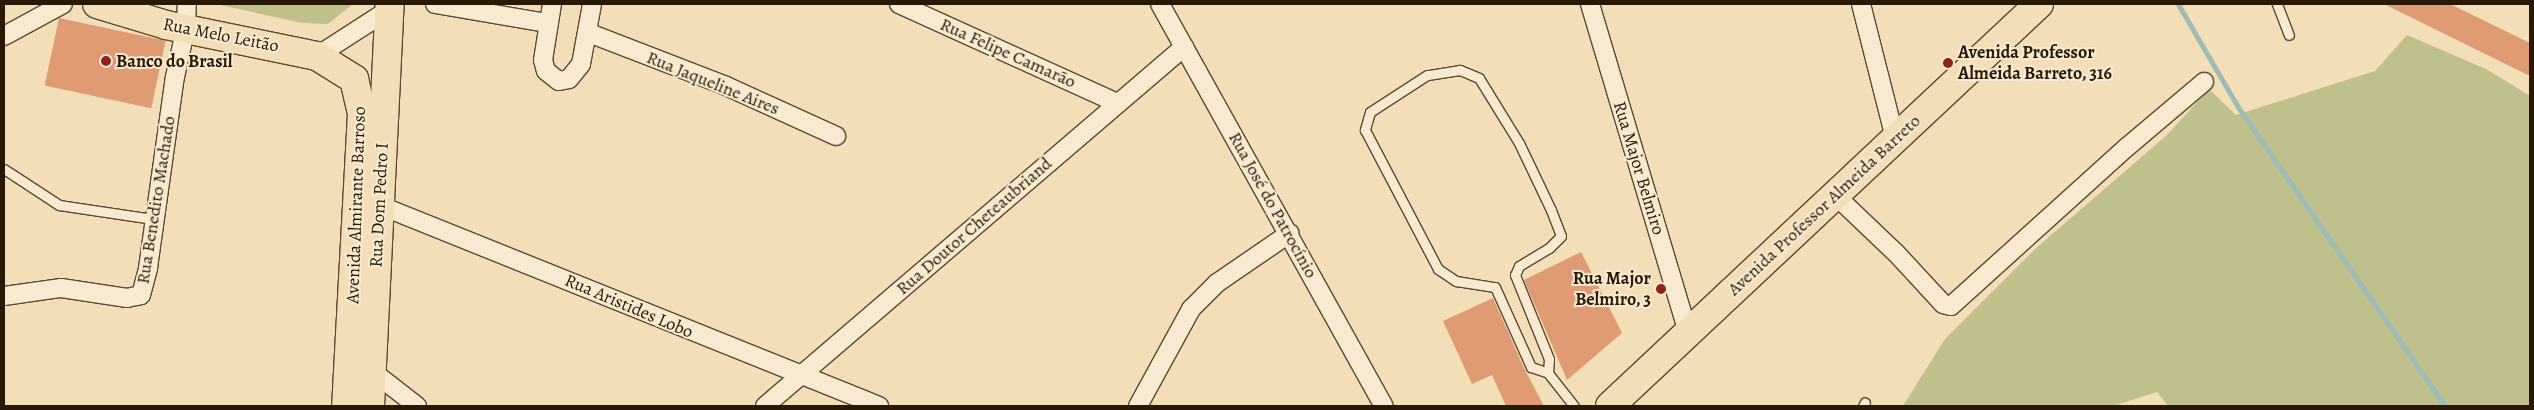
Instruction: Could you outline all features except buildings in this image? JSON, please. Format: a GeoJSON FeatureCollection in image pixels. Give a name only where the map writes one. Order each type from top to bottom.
{"type":"FeatureCollection","features":[{"type":"Feature","properties":{"kind":"main road","name":"Rua Melo Leitão"},"geometry":{"type":"LineString","coordinates":[[96,4],[145,20],[186,16],[317,56]]}},
{"type":"Feature","properties":{"kind":"main road","name":"Avenida Professor Almeida Barreto"},"geometry":{"type":"LineString","coordinates":[[1610,406],[2039,4]]}},
{"type":"Feature","properties":{"kind":"main road","name":"Rua Dom Pedro I"},"geometry":{"type":"LineString","coordinates":[[370,406],[390,6]]}},
{"type":"Feature","properties":{"kind":"main road","name":"Avenida Almirante Barroso"},"geometry":{"type":"LineString","coordinates":[[317,56],[354,79],[362,113],[346,406]]}},
{"type":"Feature","properties":{"kind":"street"},"geometry":{"type":"LineString","coordinates":[[4,36],[63,4]]}},
{"type":"Feature","properties":{"kind":"street"},"geometry":{"type":"LineString","coordinates":[[435,4],[547,23]]}},
{"type":"Feature","properties":{"kind":"street"},"geometry":{"type":"LineString","coordinates":[[552,4],[547,23],[543,60],[546,71],[559,80],[569,79],[581,64],[589,33],[592,4]]}},
{"type":"Feature","properties":{"kind":"street","name":"Rua Felipe Camarão"},"geometry":{"type":"LineString","coordinates":[[899,4],[1117,102]]}},
{"type":"Feature","properties":{"kind":"street","name":"Rua José do Patrocínio"},"geometry":{"type":"LineString","coordinates":[[1160,4],[1290,233],[1384,406]]}},
{"type":"Feature","properties":{"kind":"street","name":"Rua Major Belmiro"},"geometry":{"type":"LineString","coordinates":[[1590,4],[1688,332]]}},
{"type":"Feature","properties":{"kind":"street"},"geometry":{"type":"LineString","coordinates":[[1861,4],[1895,138]]}},
{"type":"Feature","properties":{"kind":"street"},"geometry":{"type":"LineString","coordinates":[[317,56],[390,6]]}},
{"type":"Feature","properties":{"kind":"street","name":"Rua Benedito Machado"},"geometry":{"type":"LineString","coordinates":[[4,296],[61,288],[127,298],[141,295],[148,268],[153,218],[186,16]]}},
{"type":"Feature","properties":{"kind":"street","name":"Rua Jaqueline Aires"},"geometry":{"type":"LineString","coordinates":[[589,33],[726,86],[836,136]]}},
{"type":"Feature","properties":{"kind":"street","name":"Rua Doutor Cheteaubriand"},"geometry":{"type":"LineString","coordinates":[[765,406],[1117,102],[1184,47]]}},
{"type":"Feature","properties":{"kind":"street"},"geometry":{"type":"LineString","coordinates":[[1835,195],[1896,253],[1943,304],[1952,306],[2128,146],[2204,82]]}},
{"type":"Feature","properties":{"kind":"street","name":"Rua Aristides Lobo"},"geometry":{"type":"LineString","coordinates":[[379,205],[800,376],[880,406]]}},
{"type":"Feature","properties":{"kind":"street"},"geometry":{"type":"LineString","coordinates":[[1138,406],[1191,309],[1217,283],[1290,233]]}},
{"type":"Feature","properties":{"kind":"street"},"geometry":{"type":"LineString","coordinates":[[372,371],[417,406]]}},
{"type":"Feature","properties":{"kind":"lane"},"geometry":{"type":"LineString","coordinates":[[2277,4],[2289,35]]}},
{"type":"Feature","properties":{"kind":"lane"},"geometry":{"type":"LineString","coordinates":[[1548,373],[1549,359],[1515,275],[1519,266],[1549,248],[1561,236],[1551,210],[1520,143],[1480,78],[1460,70],[1427,75],[1370,112],[1365,130],[1438,269],[1456,281],[1495,287],[1531,367],[1548,373],[1574,406]]}},
{"type":"Feature","properties":{"kind":"lane"},"geometry":{"type":"LineString","coordinates":[[4,169],[59,205],[153,218]]}},
{"type":"Feature","properties":{"kind":"green space"},"geometry":{"type":"Polygon","coordinates":[[[216,4],[353,4],[328,24],[302,23],[216,4]]]}},
{"type":"Feature","properties":{"kind":"green space"},"geometry":{"type":"Polygon","coordinates":[[[2407,35],[2488,70],[2530,96],[2530,406],[2168,406],[2157,392],[2113,406],[1903,406],[1945,339],[2035,249],[2167,135],[2209,89],[2236,115],[2375,71],[2407,35]]]}},
{"type":"Feature","properties":{"kind":"waterway"},"geometry":{"type":"LineString","coordinates":[[2178,4],[2238,107],[2445,406]]}},
{"type":"Feature","properties":{"kind":"place","name":"Banco do Brasil"},"geometry":{"type":"Point","coordinates":[106,61]}},
{"type":"Feature","properties":{"kind":"place","name":"Avenida Professor Almeida Barreto, 316"},"geometry":{"type":"Point","coordinates":[1948,63]}},
{"type":"Feature","properties":{"kind":"place","name":"Rua Major Belmiro, 3"},"geometry":{"type":"Point","coordinates":[1661,289]}}]}
